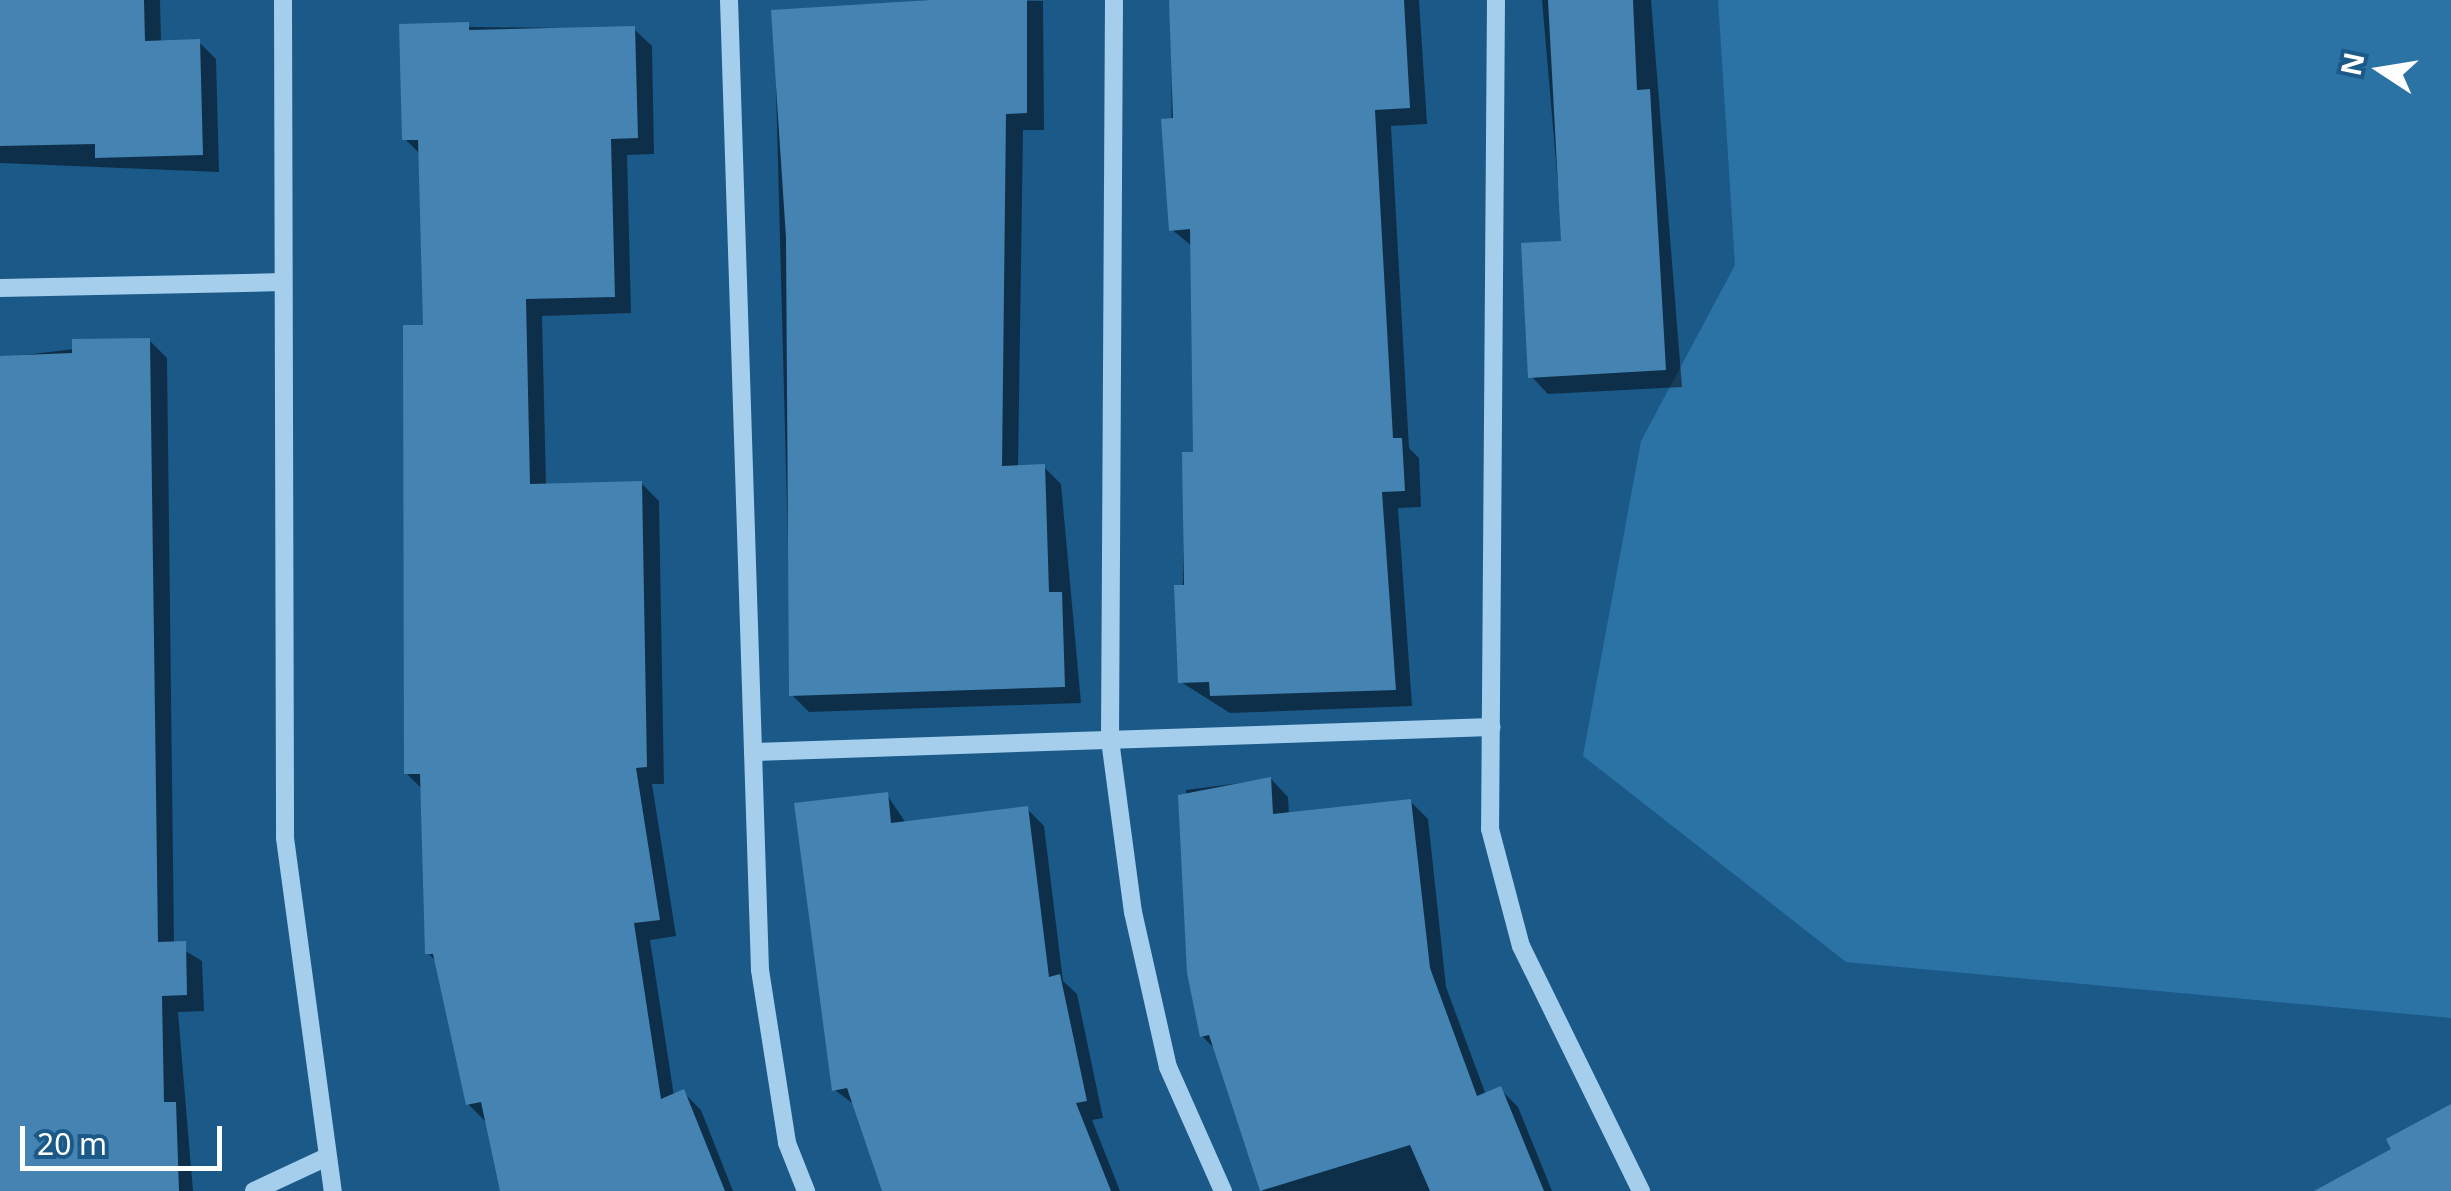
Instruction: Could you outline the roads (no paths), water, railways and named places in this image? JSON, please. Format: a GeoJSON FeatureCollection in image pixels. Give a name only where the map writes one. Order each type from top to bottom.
{"type":"FeatureCollection","features":[{"type":"Feature","properties":{"kind":"street"},"geometry":{"type":"LineString","coordinates":[[283,0],[285,838],[333,1191]]}},
{"type":"Feature","properties":{"kind":"street"},"geometry":{"type":"LineString","coordinates":[[728,0],[760,970],[786,1144],[806,1191]]}},
{"type":"Feature","properties":{"kind":"street"},"geometry":{"type":"LineString","coordinates":[[1114,0],[1110,740],[1133,912],[1168,1067],[1224,1191]]}},
{"type":"Feature","properties":{"kind":"street"},"geometry":{"type":"LineString","coordinates":[[1496,0],[1490,829],[1520,946],[1641,1191]]}},
{"type":"Feature","properties":{"kind":"street"},"geometry":{"type":"LineString","coordinates":[[0,288],[283,282]]}},
{"type":"Feature","properties":{"kind":"street"},"geometry":{"type":"LineString","coordinates":[[753,752],[1492,727]]}},
{"type":"Feature","properties":{"kind":"street"},"geometry":{"type":"LineString","coordinates":[[254,1191],[327,1156]]}}]}
